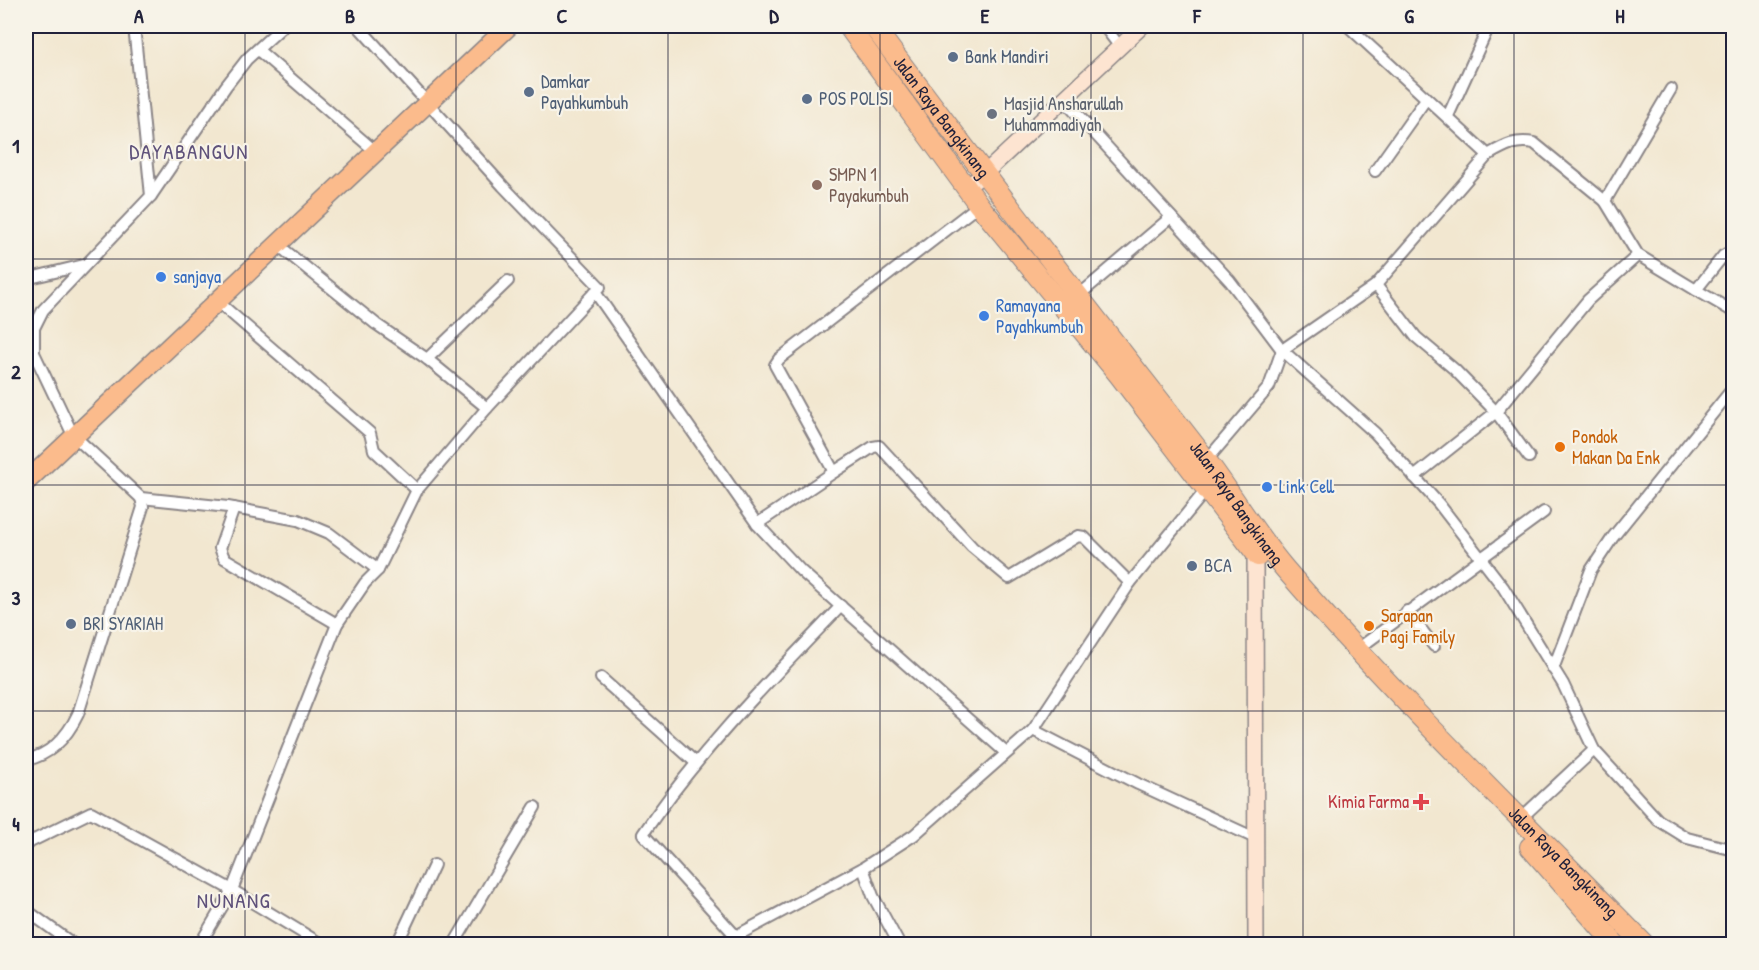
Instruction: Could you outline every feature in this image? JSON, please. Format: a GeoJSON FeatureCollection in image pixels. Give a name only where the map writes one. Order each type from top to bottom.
{"type":"FeatureCollection","features":[{"type":"Feature","properties":{"kind":"highway","name":"Jalan Raya Bangkinang"},"geometry":{"type":"LineString","coordinates":[[848,26],[980,205],[1207,460],[1256,532],[1355,651],[1519,820],[1615,945]]}},
{"type":"Feature","properties":{"kind":"highway","name":"Jalan Raya Bangkinang"},"geometry":{"type":"LineString","coordinates":[[873,26],[1078,296],[1206,490],[1255,553],[1496,816],[1551,859],[1644,945]]}},
{"type":"Feature","properties":{"kind":"main road"},"geometry":{"type":"LineString","coordinates":[[26,482],[73,435],[509,26]]}},
{"type":"Feature","properties":{"kind":"street"},"geometry":{"type":"LineString","coordinates":[[134,26],[151,196]]}},
{"type":"Feature","properties":{"kind":"street"},"geometry":{"type":"LineString","coordinates":[[26,760],[39,758],[64,739],[78,714],[143,507],[141,498],[73,435],[39,368],[34,352],[34,328],[43,310],[151,196],[226,86],[283,26]]}},
{"type":"Feature","properties":{"kind":"street"},"geometry":{"type":"LineString","coordinates":[[200,945],[232,890],[338,624],[365,583],[378,570],[417,490],[487,408],[600,287],[503,186],[358,26]]}},
{"type":"Feature","properties":{"kind":"street"},"geometry":{"type":"LineString","coordinates":[[1104,26],[1120,47]]}},
{"type":"Feature","properties":{"kind":"street"},"geometry":{"type":"LineString","coordinates":[[966,187],[984,174],[1142,26]]}},
{"type":"Feature","properties":{"kind":"street"},"geometry":{"type":"LineString","coordinates":[[1348,26],[1488,155]]}},
{"type":"Feature","properties":{"kind":"street"},"geometry":{"type":"LineString","coordinates":[[1448,116],[1489,26]]}},
{"type":"Feature","properties":{"kind":"street"},"geometry":{"type":"LineString","coordinates":[[258,50],[376,152]]}},
{"type":"Feature","properties":{"kind":"street"},"geometry":{"type":"LineString","coordinates":[[1605,201],[1671,89]]}},
{"type":"Feature","properties":{"kind":"street"},"geometry":{"type":"LineString","coordinates":[[1375,171],[1426,99]]}},
{"type":"Feature","properties":{"kind":"street"},"geometry":{"type":"LineString","coordinates":[[1064,100],[1230,281],[1282,350],[1375,433],[1414,477],[1503,587],[1563,684],[1594,750],[1658,820],[1687,838],[1734,850]]}},
{"type":"Feature","properties":{"kind":"street"},"geometry":{"type":"LineString","coordinates":[[1207,460],[1269,387],[1282,350],[1376,285],[1488,155],[1509,143],[1523,141],[1534,143],[1605,201],[1638,255],[1734,312]]}},
{"type":"Feature","properties":{"kind":"street"},"geometry":{"type":"LineString","coordinates":[[834,472],[809,431],[775,365],[779,359],[980,205]]}},
{"type":"Feature","properties":{"kind":"street"},"geometry":{"type":"LineString","coordinates":[[1078,296],[1171,218]]}},
{"type":"Feature","properties":{"kind":"street"},"geometry":{"type":"LineString","coordinates":[[278,245],[375,324],[427,359],[487,408]]}},
{"type":"Feature","properties":{"kind":"street"},"geometry":{"type":"LineString","coordinates":[[1696,290],[1722,255],[1734,250]]}},
{"type":"Feature","properties":{"kind":"street"},"geometry":{"type":"LineString","coordinates":[[1414,477],[1496,412],[1588,300],[1638,255]]}},
{"type":"Feature","properties":{"kind":"street"},"geometry":{"type":"LineString","coordinates":[[26,279],[85,265]]}},
{"type":"Feature","properties":{"kind":"street"},"geometry":{"type":"LineString","coordinates":[[427,359],[508,281]]}},
{"type":"Feature","properties":{"kind":"street"},"geometry":{"type":"LineString","coordinates":[[1376,285],[1416,337],[1454,369],[1496,412],[1529,457]]}},
{"type":"Feature","properties":{"kind":"street"},"geometry":{"type":"LineString","coordinates":[[594,292],[757,524],[801,571],[1005,752]]}},
{"type":"Feature","properties":{"kind":"street"},"geometry":{"type":"LineString","coordinates":[[217,301],[370,433],[374,450],[417,490]]}},
{"type":"Feature","properties":{"kind":"street"},"geometry":{"type":"LineString","coordinates":[[1553,669],[1592,570],[1613,537],[1731,394]]}},
{"type":"Feature","properties":{"kind":"street"},"geometry":{"type":"LineString","coordinates":[[757,524],[873,447],[879,446],[972,547],[1009,578],[1078,536],[1084,537],[1130,583]]}},
{"type":"Feature","properties":{"kind":"street"},"geometry":{"type":"LineString","coordinates":[[721,945],[735,935],[756,927],[863,868],[933,820],[1005,752],[1033,730],[1130,583],[1206,490]]}},
{"type":"Feature","properties":{"kind":"street"},"geometry":{"type":"LineString","coordinates":[[141,498],[234,508],[287,517],[329,533],[378,570]]}},
{"type":"Feature","properties":{"kind":"street"},"geometry":{"type":"LineString","coordinates":[[234,508],[220,548],[224,558],[338,624]]}},
{"type":"Feature","properties":{"kind":"street"},"geometry":{"type":"LineString","coordinates":[[1355,651],[1544,512]]}},
{"type":"Feature","properties":{"kind":"street"},"geometry":{"type":"LineString","coordinates":[[1256,532],[1256,945]]}},
{"type":"Feature","properties":{"kind":"street"},"geometry":{"type":"LineString","coordinates":[[735,935],[644,834],[695,762],[737,714],[841,606]]}},
{"type":"Feature","properties":{"kind":"street"},"geometry":{"type":"LineString","coordinates":[[1407,611],[1434,646]]}},
{"type":"Feature","properties":{"kind":"street"},"geometry":{"type":"LineString","coordinates":[[601,678],[695,762]]}},
{"type":"Feature","properties":{"kind":"street"},"geometry":{"type":"LineString","coordinates":[[1033,730],[1138,784],[1255,838]]}},
{"type":"Feature","properties":{"kind":"street"},"geometry":{"type":"LineString","coordinates":[[1519,820],[1594,750]]}},
{"type":"Feature","properties":{"kind":"street"},"geometry":{"type":"LineString","coordinates":[[454,945],[535,807]]}},
{"type":"Feature","properties":{"kind":"street"},"geometry":{"type":"LineString","coordinates":[[26,841],[91,812],[232,890],[321,945]]}},
{"type":"Feature","properties":{"kind":"street"},"geometry":{"type":"LineString","coordinates":[[397,945],[434,866]]}},
{"type":"Feature","properties":{"kind":"street"},"geometry":{"type":"LineString","coordinates":[[863,868],[873,896],[899,945]]}},
{"type":"Feature","properties":{"kind":"street"},"geometry":{"type":"LineString","coordinates":[[26,910],[73,945]]}},
{"type":"Feature","properties":{"kind":"place","name":"Bank Mandiri"},"geometry":{"type":"Point","coordinates":[953,57]}},
{"type":"Feature","properties":{"kind":"place","name":"Damkar Payahkumbuh"},"geometry":{"type":"Point","coordinates":[529,92]}},
{"type":"Feature","properties":{"kind":"place","name":"POS POLISI"},"geometry":{"type":"Point","coordinates":[807,99]}},
{"type":"Feature","properties":{"kind":"place","name":"Masjid Ansharullah Muhammadiyah"},"geometry":{"type":"Point","coordinates":[992,114]}},
{"type":"Feature","properties":{"kind":"place","name":"SMPN 1 Payakumbuh"},"geometry":{"type":"Point","coordinates":[817,185]}},
{"type":"Feature","properties":{"kind":"place","name":"sanjaya"},"geometry":{"type":"Point","coordinates":[161,277]}},
{"type":"Feature","properties":{"kind":"place","name":"Ramayana Payahkumbuh"},"geometry":{"type":"Point","coordinates":[984,316]}},
{"type":"Feature","properties":{"kind":"place","name":"Pondok Makan Da Enk"},"geometry":{"type":"Point","coordinates":[1560,447]}},
{"type":"Feature","properties":{"kind":"place","name":"Link Cell"},"geometry":{"type":"Point","coordinates":[1267,487]}},
{"type":"Feature","properties":{"kind":"place","name":"BCA"},"geometry":{"type":"Point","coordinates":[1192,566]}},
{"type":"Feature","properties":{"kind":"place","name":"BRI SYARIAH"},"geometry":{"type":"Point","coordinates":[71,624]}},
{"type":"Feature","properties":{"kind":"place","name":"Sarapan Pagi Family"},"geometry":{"type":"Point","coordinates":[1369,626]}},
{"type":"Feature","properties":{"kind":"place","name":"Kimia Farma"},"geometry":{"type":"Point","coordinates":[1421,802]}},
{"type":"Feature","properties":{"kind":"district","name":"DAYABANGUN"},"geometry":{"type":"Point","coordinates":[189,152]}},
{"type":"Feature","properties":{"kind":"district","name":"NUNANG"},"geometry":{"type":"Point","coordinates":[234,901]}}]}
